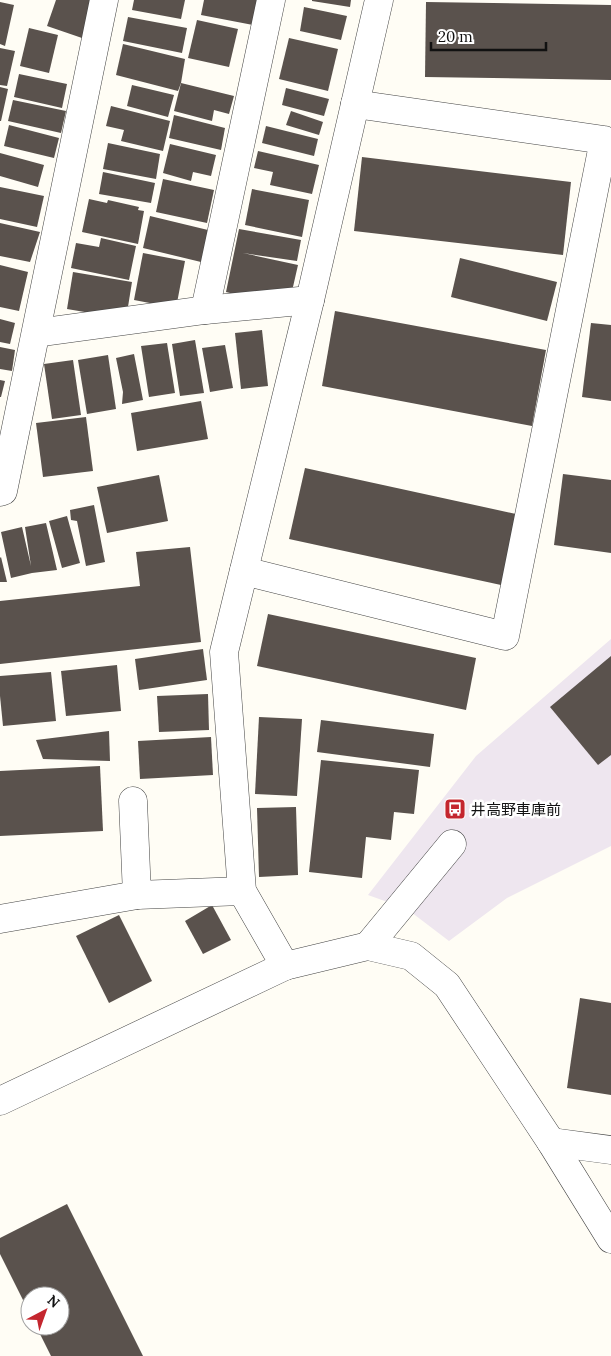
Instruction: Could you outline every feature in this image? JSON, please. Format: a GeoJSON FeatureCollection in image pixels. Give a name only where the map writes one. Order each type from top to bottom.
{"type":"FeatureCollection","features":[{"type":"Feature","properties":{"kind":"street"},"geometry":{"type":"LineString","coordinates":[[0,492],[3,491],[104,0]]}},
{"type":"Feature","properties":{"kind":"street"},"geometry":{"type":"LineString","coordinates":[[205,310],[270,0]]}},
{"type":"Feature","properties":{"kind":"street"},"geometry":{"type":"LineString","coordinates":[[285,966],[242,891],[224,652],[310,300],[379,0]]}},
{"type":"Feature","properties":{"kind":"street"},"geometry":{"type":"LineString","coordinates":[[244,571],[505,636],[604,140],[355,104]]}},
{"type":"Feature","properties":{"kind":"street"},"geometry":{"type":"LineString","coordinates":[[36,333],[205,310],[310,300]]}},
{"type":"Feature","properties":{"kind":"street"},"geometry":{"type":"LineString","coordinates":[[132,801],[137,895]]}},
{"type":"Feature","properties":{"kind":"street"},"geometry":{"type":"LineString","coordinates":[[368,946],[452,844]]}},
{"type":"Feature","properties":{"kind":"street"},"geometry":{"type":"LineString","coordinates":[[0,919],[137,895],[242,891]]}},
{"type":"Feature","properties":{"kind":"street"},"geometry":{"type":"LineString","coordinates":[[0,1101],[285,966],[368,946],[411,956],[447,985],[551,1142],[611,1239]]}},
{"type":"Feature","properties":{"kind":"street"},"geometry":{"type":"LineString","coordinates":[[551,1142],[611,1150]]}},
{"type":"Feature","properties":{"kind":"shaded area"},"geometry":{"type":"Polygon","coordinates":[[[611,639],[611,846],[507,898],[449,941],[407,909],[368,895],[476,756],[611,639]]]}},
{"type":"Feature","properties":{"kind":"building"},"geometry":{"type":"Polygon","coordinates":[[[56,0],[95,0],[82,38],[47,26],[56,0]]]}},
{"type":"Feature","properties":{"kind":"building"},"geometry":{"type":"Polygon","coordinates":[[[134,0],[185,0],[181,19],[132,10],[134,0]]]}},
{"type":"Feature","properties":{"kind":"building"},"geometry":{"type":"Polygon","coordinates":[[[204,0],[258,0],[253,25],[201,15],[204,0]]]}},
{"type":"Feature","properties":{"kind":"building"},"geometry":{"type":"Polygon","coordinates":[[[312,0],[351,0],[350,7],[312,0]]]}},
{"type":"Feature","properties":{"kind":"building"},"geometry":{"type":"Polygon","coordinates":[[[0,2],[14,5],[5,46],[0,44],[0,2]]]}},
{"type":"Feature","properties":{"kind":"building"},"geometry":{"type":"Polygon","coordinates":[[[426,2],[611,5],[611,80],[425,77],[426,2]]]}},
{"type":"Feature","properties":{"kind":"building"},"geometry":{"type":"Polygon","coordinates":[[[304,7],[347,16],[341,40],[300,31],[304,7]]]}},
{"type":"Feature","properties":{"kind":"building"},"geometry":{"type":"Polygon","coordinates":[[[128,17],[187,28],[182,53],[123,41],[128,17]]]}},
{"type":"Feature","properties":{"kind":"building"},"geometry":{"type":"Polygon","coordinates":[[[197,20],[238,29],[229,67],[188,58],[197,20]]]}},
{"type":"Feature","properties":{"kind":"building"},"geometry":{"type":"Polygon","coordinates":[[[29,28],[58,35],[49,73],[20,66],[29,28]]]}},
{"type":"Feature","properties":{"kind":"building"},"geometry":{"type":"Polygon","coordinates":[[[289,38],[338,49],[328,91],[279,79],[289,38]]]}},
{"type":"Feature","properties":{"kind":"building"},"geometry":{"type":"Polygon","coordinates":[[[123,44],[185,59],[178,91],[116,75],[123,44]]]}},
{"type":"Feature","properties":{"kind":"building"},"geometry":{"type":"Polygon","coordinates":[[[0,48],[15,51],[7,86],[0,85],[0,48]]]}},
{"type":"Feature","properties":{"kind":"building"},"geometry":{"type":"Polygon","coordinates":[[[19,74],[67,84],[62,108],[14,97],[19,74]]]}},
{"type":"Feature","properties":{"kind":"building"},"geometry":{"type":"Polygon","coordinates":[[[181,83],[234,96],[229,114],[214,110],[212,121],[174,111],[181,83]]]}},
{"type":"Feature","properties":{"kind":"building"},"geometry":{"type":"Polygon","coordinates":[[[132,85],[174,95],[168,117],[127,106],[132,85]]]}},
{"type":"Feature","properties":{"kind":"building"},"geometry":{"type":"Polygon","coordinates":[[[0,87],[8,89],[1,121],[0,121],[0,87]]]}},
{"type":"Feature","properties":{"kind":"building"},"geometry":{"type":"Polygon","coordinates":[[[286,88],[329,99],[324,116],[282,105],[286,88]]]}},
{"type":"Feature","properties":{"kind":"building"},"geometry":{"type":"Polygon","coordinates":[[[13,100],[66,111],[61,133],[8,121],[13,100]]]}},
{"type":"Feature","properties":{"kind":"building"},"geometry":{"type":"Polygon","coordinates":[[[111,106],[170,121],[163,151],[121,141],[124,130],[106,126],[111,106]]]}},
{"type":"Feature","properties":{"kind":"building"},"geometry":{"type":"Polygon","coordinates":[[[291,111],[323,122],[319,135],[286,125],[291,111]]]}},
{"type":"Feature","properties":{"kind":"building"},"geometry":{"type":"Polygon","coordinates":[[[174,115],[225,128],[221,150],[169,138],[174,115]]]}},
{"type":"Feature","properties":{"kind":"building"},"geometry":{"type":"Polygon","coordinates":[[[9,125],[59,138],[54,158],[4,146],[9,125]]]}},
{"type":"Feature","properties":{"kind":"building"},"geometry":{"type":"Polygon","coordinates":[[[266,126],[318,139],[314,156],[262,143],[266,126]]]}},
{"type":"Feature","properties":{"kind":"building"},"geometry":{"type":"Polygon","coordinates":[[[108,143],[160,154],[156,179],[103,169],[108,143]]]}},
{"type":"Feature","properties":{"kind":"building"},"geometry":{"type":"Polygon","coordinates":[[[170,144],[216,155],[211,176],[193,172],[191,181],[163,173],[170,144]]]}},
{"type":"Feature","properties":{"kind":"building"},"geometry":{"type":"Polygon","coordinates":[[[258,151],[319,165],[312,194],[270,185],[273,172],[254,168],[258,151]]]}},
{"type":"Feature","properties":{"kind":"building"},"geometry":{"type":"Polygon","coordinates":[[[0,153],[44,165],[38,187],[0,176],[0,153]]]}},
{"type":"Feature","properties":{"kind":"building"},"geometry":{"type":"Polygon","coordinates":[[[362,157],[571,182],[563,255],[354,231],[362,157]]]}},
{"type":"Feature","properties":{"kind":"building"},"geometry":{"type":"Polygon","coordinates":[[[103,172],[155,183],[151,203],[99,194],[103,172]]]}},
{"type":"Feature","properties":{"kind":"building"},"geometry":{"type":"Polygon","coordinates":[[[163,179],[214,190],[207,223],[156,212],[163,179]]]}},
{"type":"Feature","properties":{"kind":"building"},"geometry":{"type":"Polygon","coordinates":[[[0,187],[44,196],[37,227],[0,219],[0,187]]]}},
{"type":"Feature","properties":{"kind":"building"},"geometry":{"type":"Polygon","coordinates":[[[252,189],[309,200],[302,237],[245,225],[252,189]]]}},
{"type":"Feature","properties":{"kind":"building"},"geometry":{"type":"Polygon","coordinates":[[[89,199],[107,203],[108,200],[139,207],[138,210],[144,211],[138,244],[82,232],[89,199]]]}},
{"type":"Feature","properties":{"kind":"building"},"geometry":{"type":"Polygon","coordinates":[[[150,216],[208,230],[201,262],[143,248],[150,216]]]}},
{"type":"Feature","properties":{"kind":"building"},"geometry":{"type":"Polygon","coordinates":[[[0,223],[40,232],[30,262],[0,256],[0,223]]]}},
{"type":"Feature","properties":{"kind":"building"},"geometry":{"type":"Polygon","coordinates":[[[239,229],[301,240],[297,261],[243,253],[298,265],[290,300],[266,302],[226,292],[239,229]]]}},
{"type":"Feature","properties":{"kind":"building"},"geometry":{"type":"Polygon","coordinates":[[[101,238],[136,246],[129,280],[71,268],[76,243],[99,247],[101,238]]]}},
{"type":"Feature","properties":{"kind":"building"},"geometry":{"type":"Polygon","coordinates":[[[143,253],[185,261],[176,308],[134,300],[143,253]]]}},
{"type":"Feature","properties":{"kind":"building"},"geometry":{"type":"Polygon","coordinates":[[[460,258],[557,282],[547,321],[451,297],[460,258]]]}},
{"type":"Feature","properties":{"kind":"building"},"geometry":{"type":"Polygon","coordinates":[[[0,265],[28,272],[19,311],[0,307],[0,265]]]}},
{"type":"Feature","properties":{"kind":"building"},"geometry":{"type":"Polygon","coordinates":[[[73,272],[132,282],[126,319],[67,309],[73,272]]]}},
{"type":"Feature","properties":{"kind":"building"},"geometry":{"type":"Polygon","coordinates":[[[335,311],[546,350],[532,426],[322,386],[335,311]]]}},
{"type":"Feature","properties":{"kind":"building"},"geometry":{"type":"Polygon","coordinates":[[[0,319],[15,323],[10,344],[0,342],[0,319]]]}},
{"type":"Feature","properties":{"kind":"building"},"geometry":{"type":"Polygon","coordinates":[[[591,323],[611,325],[611,401],[582,397],[591,323]]]}},
{"type":"Feature","properties":{"kind":"building"},"geometry":{"type":"Polygon","coordinates":[[[262,330],[268,386],[241,389],[235,333],[262,330]]]}},
{"type":"Feature","properties":{"kind":"building"},"geometry":{"type":"Polygon","coordinates":[[[195,340],[204,393],[180,396],[172,344],[195,340]]]}},
{"type":"Feature","properties":{"kind":"building"},"geometry":{"type":"Polygon","coordinates":[[[167,343],[175,393],[149,397],[141,346],[167,343]]]}},
{"type":"Feature","properties":{"kind":"building"},"geometry":{"type":"Polygon","coordinates":[[[225,345],[233,388],[210,392],[202,348],[225,345]]]}},
{"type":"Feature","properties":{"kind":"building"},"geometry":{"type":"Polygon","coordinates":[[[0,347],[15,350],[12,371],[0,369],[0,347]]]}},
{"type":"Feature","properties":{"kind":"building"},"geometry":{"type":"Polygon","coordinates":[[[134,354],[143,400],[122,404],[123,392],[116,358],[134,354]]]}},
{"type":"Feature","properties":{"kind":"building"},"geometry":{"type":"Polygon","coordinates":[[[108,355],[116,409],[87,414],[78,360],[108,355]]]}},
{"type":"Feature","properties":{"kind":"building"},"geometry":{"type":"Polygon","coordinates":[[[73,360],[81,415],[52,419],[44,364],[73,360]]]}},
{"type":"Feature","properties":{"kind":"building"},"geometry":{"type":"Polygon","coordinates":[[[0,380],[5,381],[1,397],[0,397],[0,380]]]}},
{"type":"Feature","properties":{"kind":"building"},"geometry":{"type":"Polygon","coordinates":[[[201,401],[208,439],[137,451],[131,413],[201,401]]]}},
{"type":"Feature","properties":{"kind":"building"},"geometry":{"type":"Polygon","coordinates":[[[86,417],[93,471],[43,477],[36,423],[86,417]]]}},
{"type":"Feature","properties":{"kind":"building"},"geometry":{"type":"Polygon","coordinates":[[[305,468],[516,514],[501,585],[289,539],[305,468]]]}},
{"type":"Feature","properties":{"kind":"building"},"geometry":{"type":"Polygon","coordinates":[[[563,474],[611,480],[611,553],[554,545],[563,474]]]}},
{"type":"Feature","properties":{"kind":"building"},"geometry":{"type":"Polygon","coordinates":[[[159,475],[168,521],[107,533],[97,487],[159,475]]]}},
{"type":"Feature","properties":{"kind":"building"},"geometry":{"type":"Polygon","coordinates":[[[94,505],[105,562],[86,566],[77,521],[71,520],[70,510],[94,505]]]}},
{"type":"Feature","properties":{"kind":"building"},"geometry":{"type":"Polygon","coordinates":[[[67,516],[80,563],[62,568],[49,521],[67,516]]]}},
{"type":"Feature","properties":{"kind":"building"},"geometry":{"type":"Polygon","coordinates":[[[46,523],[57,570],[11,578],[1,532],[22,527],[31,566],[25,527],[46,523]]]}},
{"type":"Feature","properties":{"kind":"building"},"geometry":{"type":"Polygon","coordinates":[[[190,547],[201,642],[0,664],[0,601],[140,586],[136,552],[190,547]]]}},
{"type":"Feature","properties":{"kind":"building"},"geometry":{"type":"Polygon","coordinates":[[[1,557],[7,582],[0,582],[1,557]]]}},
{"type":"Feature","properties":{"kind":"building"},"geometry":{"type":"Polygon","coordinates":[[[268,614],[476,658],[466,710],[257,666],[268,614]]]}},
{"type":"Feature","properties":{"kind":"building"},"geometry":{"type":"Polygon","coordinates":[[[203,649],[207,680],[139,690],[135,659],[203,649]]]}},
{"type":"Feature","properties":{"kind":"building"},"geometry":{"type":"Polygon","coordinates":[[[611,656],[611,755],[598,765],[550,707],[611,656]]]}},
{"type":"Feature","properties":{"kind":"building"},"geometry":{"type":"Polygon","coordinates":[[[117,665],[121,711],[66,716],[61,671],[117,665]]]}},
{"type":"Feature","properties":{"kind":"building"},"geometry":{"type":"Polygon","coordinates":[[[51,672],[56,721],[3,726],[0,676],[51,672]]]}},
{"type":"Feature","properties":{"kind":"building"},"geometry":{"type":"Polygon","coordinates":[[[208,694],[209,730],[159,732],[157,696],[208,694]]]}},
{"type":"Feature","properties":{"kind":"building"},"geometry":{"type":"Polygon","coordinates":[[[259,717],[302,719],[297,796],[255,794],[259,717]]]}},
{"type":"Feature","properties":{"kind":"building"},"geometry":{"type":"Polygon","coordinates":[[[321,720],[434,734],[430,767],[317,752],[321,720]]]}},
{"type":"Feature","properties":{"kind":"building"},"geometry":{"type":"Polygon","coordinates":[[[109,731],[110,761],[43,759],[36,740],[109,731]]]}},
{"type":"Feature","properties":{"kind":"building"},"geometry":{"type":"Polygon","coordinates":[[[211,737],[213,775],[140,779],[138,741],[211,737]]]}},
{"type":"Feature","properties":{"kind":"building"},"geometry":{"type":"Polygon","coordinates":[[[321,760],[419,770],[414,814],[394,812],[391,840],[366,837],[362,878],[309,872],[321,760]]]}},
{"type":"Feature","properties":{"kind":"building"},"geometry":{"type":"Polygon","coordinates":[[[100,766],[103,831],[0,836],[0,771],[100,766]]]}},
{"type":"Feature","properties":{"kind":"building"},"geometry":{"type":"Polygon","coordinates":[[[296,807],[298,875],[259,877],[257,808],[296,807]]]}},
{"type":"Feature","properties":{"kind":"building"},"geometry":{"type":"Polygon","coordinates":[[[212,905],[231,940],[203,954],[185,921],[212,905]]]}},
{"type":"Feature","properties":{"kind":"building"},"geometry":{"type":"Polygon","coordinates":[[[119,915],[152,981],[109,1003],[76,936],[119,915]]]}},
{"type":"Feature","properties":{"kind":"building"},"geometry":{"type":"Polygon","coordinates":[[[580,998],[611,1003],[611,1095],[567,1088],[580,998]]]}},
{"type":"Feature","properties":{"kind":"building"},"geometry":{"type":"Polygon","coordinates":[[[67,1204],[143,1356],[51,1356],[41,1336],[70,1336],[70,1286],[20,1286],[20,1294],[0,1254],[0,1238],[67,1204]]]}},
{"type":"Feature","properties":{"kind":"place","name":"井高野車庫前"},"geometry":{"type":"Point","coordinates":[455,809]}}]}
